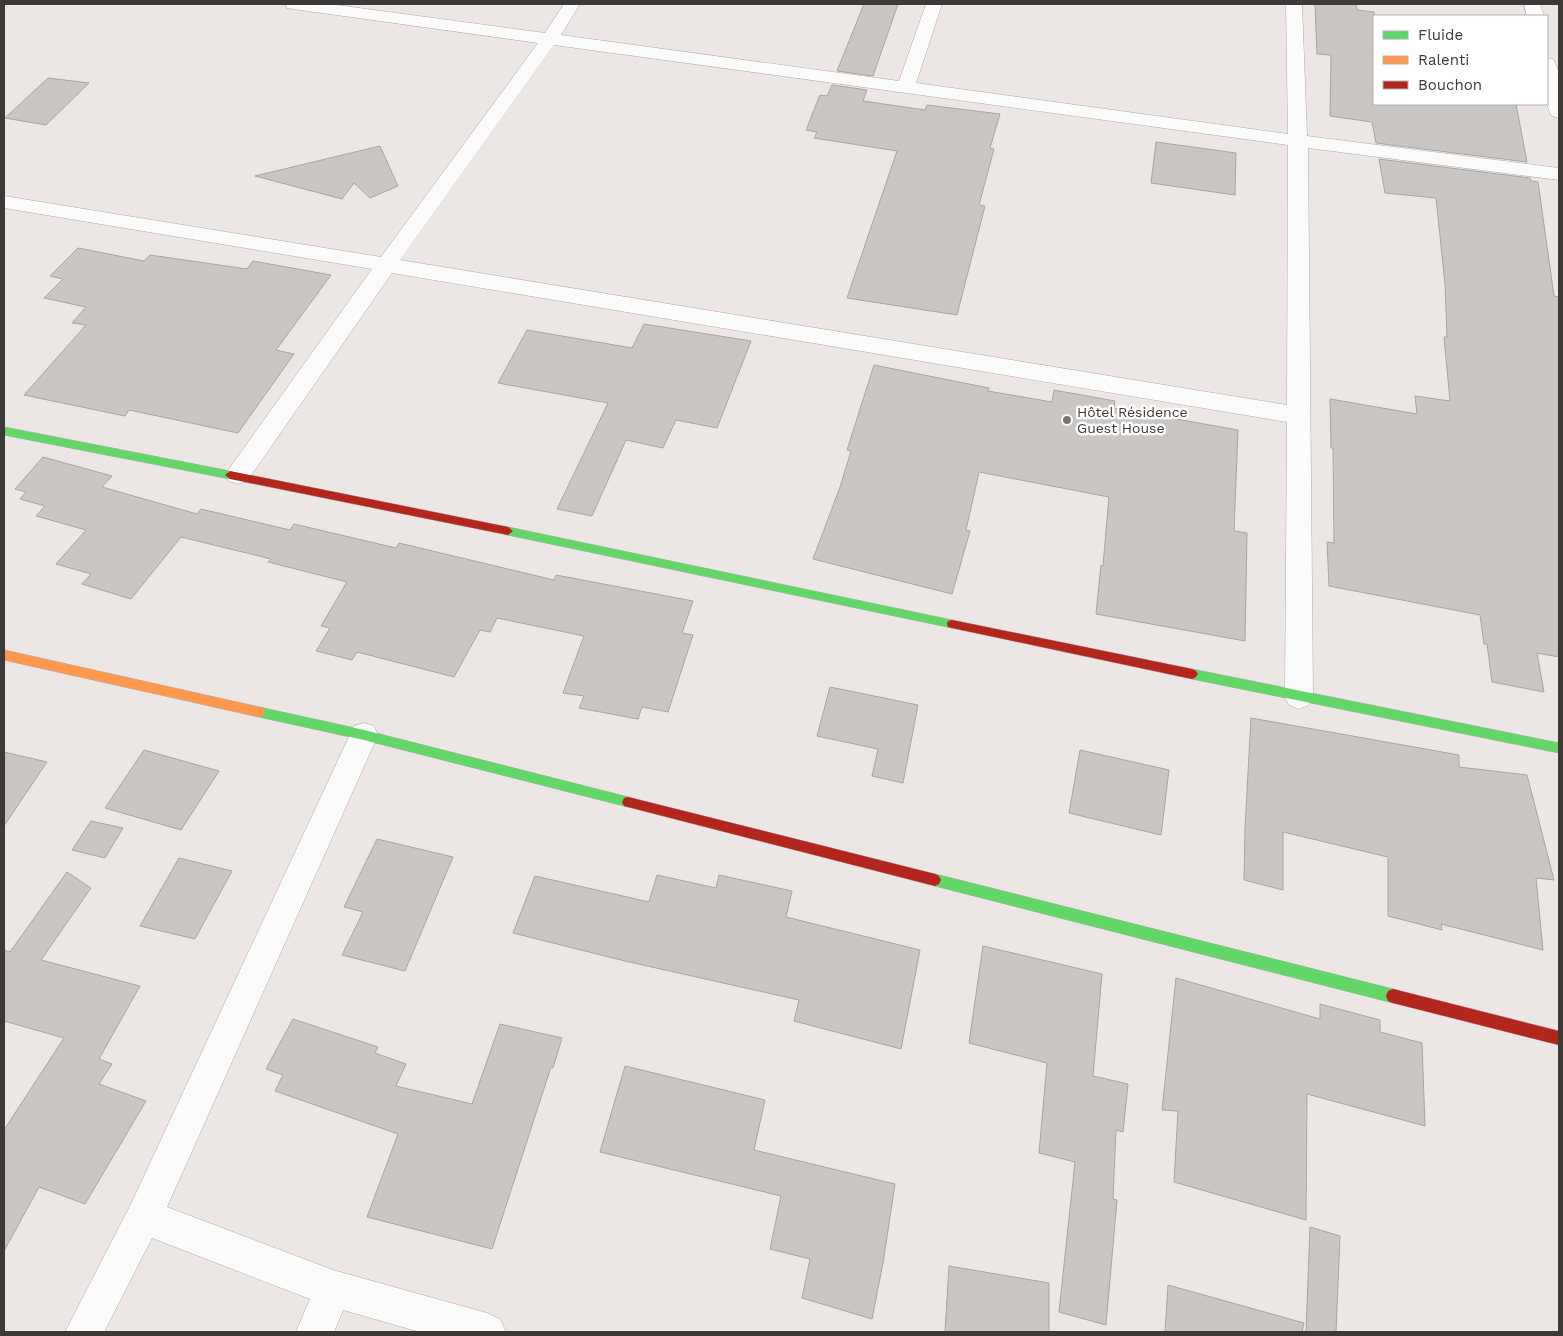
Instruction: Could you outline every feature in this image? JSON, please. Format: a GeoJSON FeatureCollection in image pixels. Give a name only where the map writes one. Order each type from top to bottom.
{"type":"FeatureCollection","features":[{"type":"Feature","properties":{"kind":"street"},"geometry":{"type":"LineString","coordinates":[[293,4],[1298,141],[1559,174]]}},
{"type":"Feature","properties":{"kind":"street"},"geometry":{"type":"LineString","coordinates":[[238,475],[386,265],[550,38],[572,4]]}},
{"type":"Feature","properties":{"kind":"street"},"geometry":{"type":"LineString","coordinates":[[906,87],[934,4]]}},
{"type":"Feature","properties":{"kind":"street"},"geometry":{"type":"LineString","coordinates":[[1294,4],[1298,141],[1299,697]]}},
{"type":"Feature","properties":{"kind":"street"},"geometry":{"type":"LineString","coordinates":[[1548,67],[1559,112]]}},
{"type":"Feature","properties":{"kind":"street"},"geometry":{"type":"LineString","coordinates":[[4,202],[1298,415]]}},
{"type":"Feature","properties":{"kind":"street"},"geometry":{"type":"LineString","coordinates":[[4,431],[238,475],[1299,697],[1559,748]]}},
{"type":"Feature","properties":{"kind":"street"},"geometry":{"type":"LineString","coordinates":[[4,655],[364,735],[1559,1038]]}},
{"type":"Feature","properties":{"kind":"street"},"geometry":{"type":"LineString","coordinates":[[84,1332],[144,1218],[364,735]]}},
{"type":"Feature","properties":{"kind":"street"},"geometry":{"type":"LineString","coordinates":[[144,1218],[333,1289],[487,1332]]}},
{"type":"Feature","properties":{"kind":"street"},"geometry":{"type":"LineString","coordinates":[[315,1332],[333,1289]]}},
{"type":"Feature","properties":{"kind":"building"},"geometry":{"type":"Polygon","coordinates":[[[864,4],[898,4],[873,76],[837,71],[864,4]]]}},
{"type":"Feature","properties":{"kind":"building"},"geometry":{"type":"Polygon","coordinates":[[[1315,4],[1356,4],[1357,10],[1374,12],[1373,105],[1516,105],[1527,162],[1376,143],[1372,122],[1330,116],[1331,55],[1317,54],[1315,4]]]}},
{"type":"Feature","properties":{"kind":"building"},"geometry":{"type":"Polygon","coordinates":[[[48,78],[89,83],[46,125],[5,118],[48,78]]]}},
{"type":"Feature","properties":{"kind":"building"},"geometry":{"type":"Polygon","coordinates":[[[832,85],[867,90],[863,101],[925,110],[927,105],[1000,114],[990,148],[994,149],[979,205],[985,206],[957,315],[847,298],[897,151],[814,138],[817,132],[806,130],[820,95],[827,96],[832,85]]]}},
{"type":"Feature","properties":{"kind":"building"},"geometry":{"type":"Polygon","coordinates":[[[1156,142],[1236,153],[1235,195],[1151,183],[1156,142]]]}},
{"type":"Feature","properties":{"kind":"building"},"geometry":{"type":"Polygon","coordinates":[[[380,146],[398,186],[370,198],[354,183],[342,199],[255,176],[380,146]]]}},
{"type":"Feature","properties":{"kind":"building"},"geometry":{"type":"Polygon","coordinates":[[[1379,159],[1530,178],[1531,181],[1538,182],[1554,296],[1559,297],[1559,657],[1537,653],[1544,692],[1492,682],[1487,644],[1484,644],[1480,615],[1329,586],[1327,542],[1334,543],[1333,448],[1331,448],[1330,399],[1417,414],[1415,396],[1450,401],[1444,337],[1447,337],[1445,284],[1436,198],[1385,193],[1379,159]]]}},
{"type":"Feature","properties":{"kind":"building"},"geometry":{"type":"Polygon","coordinates":[[[78,248],[144,261],[150,255],[247,269],[253,261],[331,275],[276,350],[294,354],[238,433],[129,410],[125,416],[24,395],[86,325],[72,323],[86,307],[44,298],[63,279],[50,276],[78,248]]]}},
{"type":"Feature","properties":{"kind":"building"},"geometry":{"type":"Polygon","coordinates":[[[644,324],[751,341],[717,428],[676,420],[663,448],[626,440],[592,516],[557,509],[608,403],[498,383],[527,330],[632,348],[644,324]]]}},
{"type":"Feature","properties":{"kind":"building"},"geometry":{"type":"Polygon","coordinates":[[[874,365],[989,388],[988,391],[1052,402],[1054,390],[1115,401],[1114,408],[1238,430],[1234,531],[1247,533],[1245,641],[1096,614],[1101,565],[1103,566],[1109,497],[979,472],[966,530],[970,531],[952,594],[813,559],[840,487],[851,451],[847,450],[874,365]]]}},
{"type":"Feature","properties":{"kind":"building"},"geometry":{"type":"Polygon","coordinates":[[[43,457],[112,476],[102,487],[197,514],[201,509],[290,530],[294,524],[396,548],[399,543],[554,580],[556,575],[693,601],[682,633],[693,635],[668,712],[642,707],[638,719],[579,708],[584,696],[563,693],[584,636],[497,618],[490,632],[480,630],[454,677],[357,652],[352,660],[316,651],[330,628],[321,626],[347,582],[268,562],[271,559],[181,537],[131,599],[82,584],[91,574],[56,564],[86,530],[36,516],[45,506],[20,499],[26,492],[15,489],[43,457]]]}},
{"type":"Feature","properties":{"kind":"building"},"geometry":{"type":"Polygon","coordinates":[[[830,687],[918,705],[903,783],[872,776],[878,749],[817,736],[830,687]]]}},
{"type":"Feature","properties":{"kind":"building"},"geometry":{"type":"Polygon","coordinates":[[[1251,718],[1459,755],[1459,767],[1527,775],[1554,880],[1536,878],[1543,950],[1441,924],[1442,930],[1388,916],[1388,857],[1283,832],[1283,890],[1244,880],[1251,718]]]}},
{"type":"Feature","properties":{"kind":"building"},"geometry":{"type":"Polygon","coordinates":[[[144,750],[219,771],[181,830],[105,808],[144,750]]]}},
{"type":"Feature","properties":{"kind":"building"},"geometry":{"type":"Polygon","coordinates":[[[1080,750],[1169,770],[1161,835],[1069,813],[1080,750]]]}},
{"type":"Feature","properties":{"kind":"building"},"geometry":{"type":"Polygon","coordinates":[[[4,752],[47,762],[4,826],[4,752]]]}},
{"type":"Feature","properties":{"kind":"building"},"geometry":{"type":"Polygon","coordinates":[[[91,821],[123,828],[105,858],[72,850],[91,821]]]}},
{"type":"Feature","properties":{"kind":"building"},"geometry":{"type":"Polygon","coordinates":[[[377,839],[453,857],[405,971],[342,955],[363,912],[344,907],[377,839]]]}},
{"type":"Feature","properties":{"kind":"building"},"geometry":{"type":"Polygon","coordinates":[[[179,858],[232,871],[195,939],[140,926],[179,858]]]}},
{"type":"Feature","properties":{"kind":"building"},"geometry":{"type":"Polygon","coordinates":[[[67,872],[91,888],[41,960],[140,986],[99,1059],[112,1064],[99,1084],[146,1101],[85,1204],[39,1187],[4,1251],[4,1130],[64,1038],[4,1021],[4,950],[10,952],[67,872]]]}},
{"type":"Feature","properties":{"kind":"building"},"geometry":{"type":"Polygon","coordinates":[[[657,875],[716,888],[719,875],[792,891],[786,917],[920,950],[901,1049],[794,1021],[799,1000],[625,961],[513,933],[535,876],[649,902],[657,875]]]}},
{"type":"Feature","properties":{"kind":"building"},"geometry":{"type":"Polygon","coordinates":[[[983,946],[1102,974],[1093,1076],[1128,1084],[1123,1132],[1116,1130],[1113,1199],[1117,1200],[1106,1325],[1059,1312],[1075,1162],[1039,1153],[1047,1063],[969,1043],[983,946]]]}},
{"type":"Feature","properties":{"kind":"building"},"geometry":{"type":"Polygon","coordinates":[[[1176,978],[1320,1019],[1320,1004],[1380,1020],[1380,1032],[1422,1043],[1425,1126],[1307,1094],[1306,1220],[1174,1182],[1178,1111],[1162,1110],[1176,978]]]}},
{"type":"Feature","properties":{"kind":"building"},"geometry":{"type":"Polygon","coordinates":[[[293,1019],[378,1047],[375,1053],[406,1064],[396,1086],[472,1104],[500,1024],[562,1038],[492,1249],[367,1217],[398,1134],[275,1091],[283,1075],[266,1069],[293,1019]]]}},
{"type":"Feature","properties":{"kind":"building"},"geometry":{"type":"Polygon","coordinates":[[[625,1066],[765,1100],[754,1150],[895,1184],[872,1319],[802,1298],[810,1259],[770,1249],[781,1196],[600,1152],[625,1066]]]}},
{"type":"Feature","properties":{"kind":"building"},"geometry":{"type":"Polygon","coordinates":[[[1310,1227],[1340,1236],[1336,1332],[1306,1332],[1310,1227]]]}},
{"type":"Feature","properties":{"kind":"building"},"geometry":{"type":"Polygon","coordinates":[[[949,1266],[1049,1283],[1049,1332],[945,1332],[949,1266]]]}},
{"type":"Feature","properties":{"kind":"building"},"geometry":{"type":"Polygon","coordinates":[[[1168,1285],[1304,1323],[1302,1332],[1165,1332],[1168,1285]]]}},
{"type":"Feature","properties":{"kind":"traffic: fast"},"geometry":{"type":"LineString","coordinates":[[4,431],[230,475]]}},
{"type":"Feature","properties":{"kind":"traffic: fast"},"geometry":{"type":"LineString","coordinates":[[508,531],[952,624]]}},
{"type":"Feature","properties":{"kind":"traffic: fast"},"geometry":{"type":"LineString","coordinates":[[1192,674],[1559,748]]}},
{"type":"Feature","properties":{"kind":"traffic: fast"},"geometry":{"type":"LineString","coordinates":[[259,712],[364,735],[628,802]]}},
{"type":"Feature","properties":{"kind":"traffic: fast"},"geometry":{"type":"LineString","coordinates":[[935,880],[1393,996]]}},
{"type":"Feature","properties":{"kind":"traffic: slow"},"geometry":{"type":"LineString","coordinates":[[4,655],[259,712]]}},
{"type":"Feature","properties":{"kind":"traffic: jam"},"geometry":{"type":"LineString","coordinates":[[230,475],[508,531]]}},
{"type":"Feature","properties":{"kind":"traffic: jam"},"geometry":{"type":"LineString","coordinates":[[952,624],[1192,674]]}},
{"type":"Feature","properties":{"kind":"traffic: jam"},"geometry":{"type":"LineString","coordinates":[[628,802],[935,880]]}},
{"type":"Feature","properties":{"kind":"traffic: jam"},"geometry":{"type":"LineString","coordinates":[[1393,996],[1559,1038]]}},
{"type":"Feature","properties":{"kind":"place","name":"Hôtel Résidence Guest House"},"geometry":{"type":"Point","coordinates":[1067,420]}}]}
